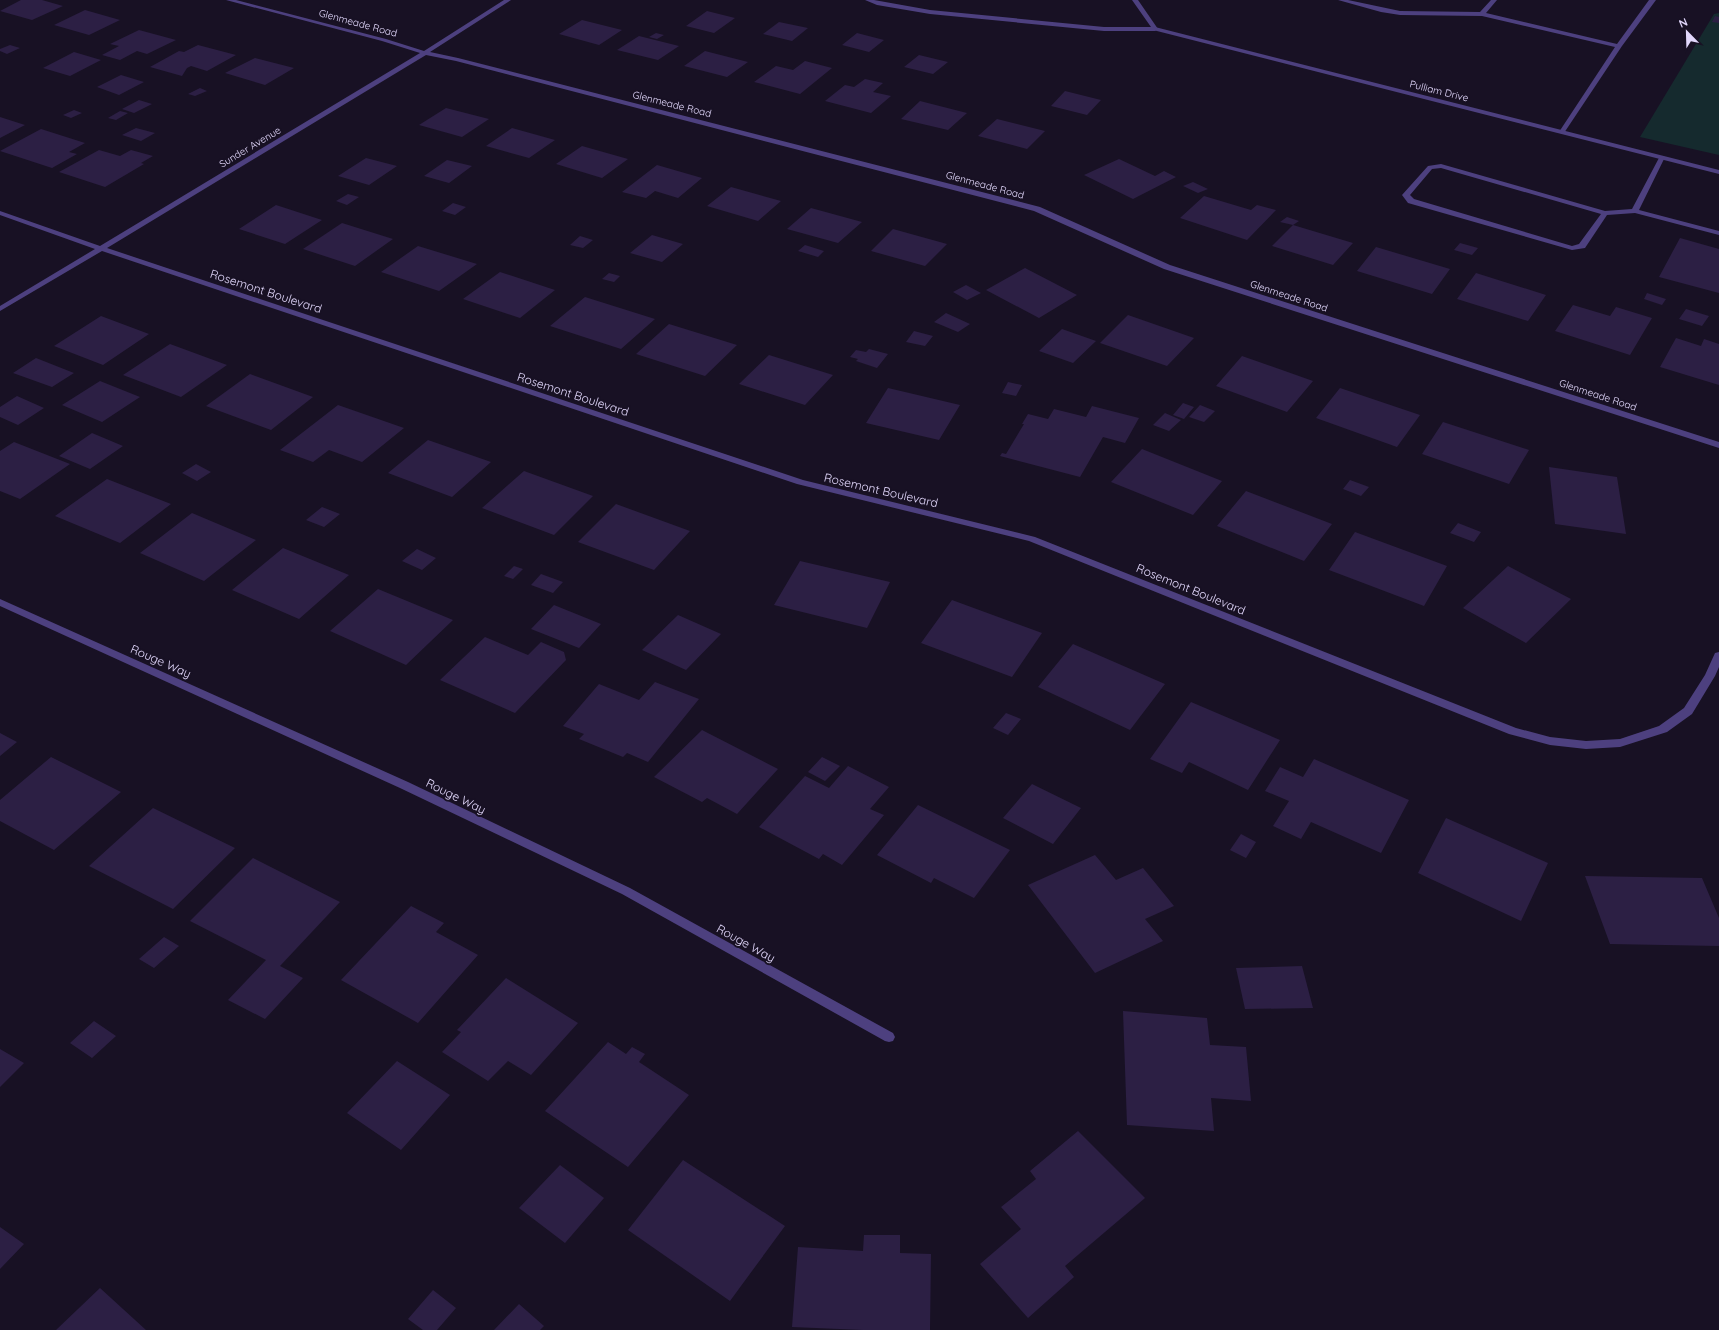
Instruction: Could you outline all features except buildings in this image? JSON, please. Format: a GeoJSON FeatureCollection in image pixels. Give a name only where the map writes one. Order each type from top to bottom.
{"type":"FeatureCollection","features":[{"type":"Feature","properties":{"kind":"street","name":"Glenmeade Road"},"geometry":{"type":"LineString","coordinates":[[229,0],[384,40],[426,53],[456,58],[1037,209],[1167,267],[1719,445]]}},
{"type":"Feature","properties":{"kind":"street","name":"Sunder Avenue"},"geometry":{"type":"LineString","coordinates":[[0,309],[426,53],[508,0]]}},
{"type":"Feature","properties":{"kind":"street","name":"Pulliam Drive"},"geometry":{"type":"LineString","coordinates":[[868,0],[877,4],[930,12],[1104,29],[1155,29],[1719,172]]}},
{"type":"Feature","properties":{"kind":"street"},"geometry":{"type":"LineString","coordinates":[[1135,0],[1155,29]]}},
{"type":"Feature","properties":{"kind":"street"},"geometry":{"type":"LineString","coordinates":[[1341,0],[1381,10],[1400,12],[1482,14],[1619,46]]}},
{"type":"Feature","properties":{"kind":"street"},"geometry":{"type":"LineString","coordinates":[[1482,14],[1494,0]]}},
{"type":"Feature","properties":{"kind":"street"},"geometry":{"type":"LineString","coordinates":[[1562,132],[1619,46],[1653,0]]}},
{"type":"Feature","properties":{"kind":"street"},"geometry":{"type":"LineString","coordinates":[[1636,211],[1662,157]]}},
{"type":"Feature","properties":{"kind":"street"},"geometry":{"type":"LineString","coordinates":[[1605,213],[1582,246],[1572,248],[1411,201],[1407,198],[1406,194],[1430,167],[1441,166],[1605,213],[1636,211],[1719,233]]}},
{"type":"Feature","properties":{"kind":"street","name":"Rosemont Boulevard"},"geometry":{"type":"LineString","coordinates":[[0,213],[149,265],[800,482],[852,497],[981,524],[1032,539],[1513,732],[1550,741],[1586,745],[1620,743],[1663,730],[1688,711],[1710,676],[1719,655]]}},
{"type":"Feature","properties":{"kind":"street","name":"Rouge Way"},"geometry":{"type":"LineString","coordinates":[[0,602],[404,785],[618,888],[889,1037]]}},
{"type":"Feature","properties":{"kind":"green space"},"geometry":{"type":"Polygon","coordinates":[[[1719,13],[1719,155],[1640,137],[1714,14],[1719,13]]]}}]}
